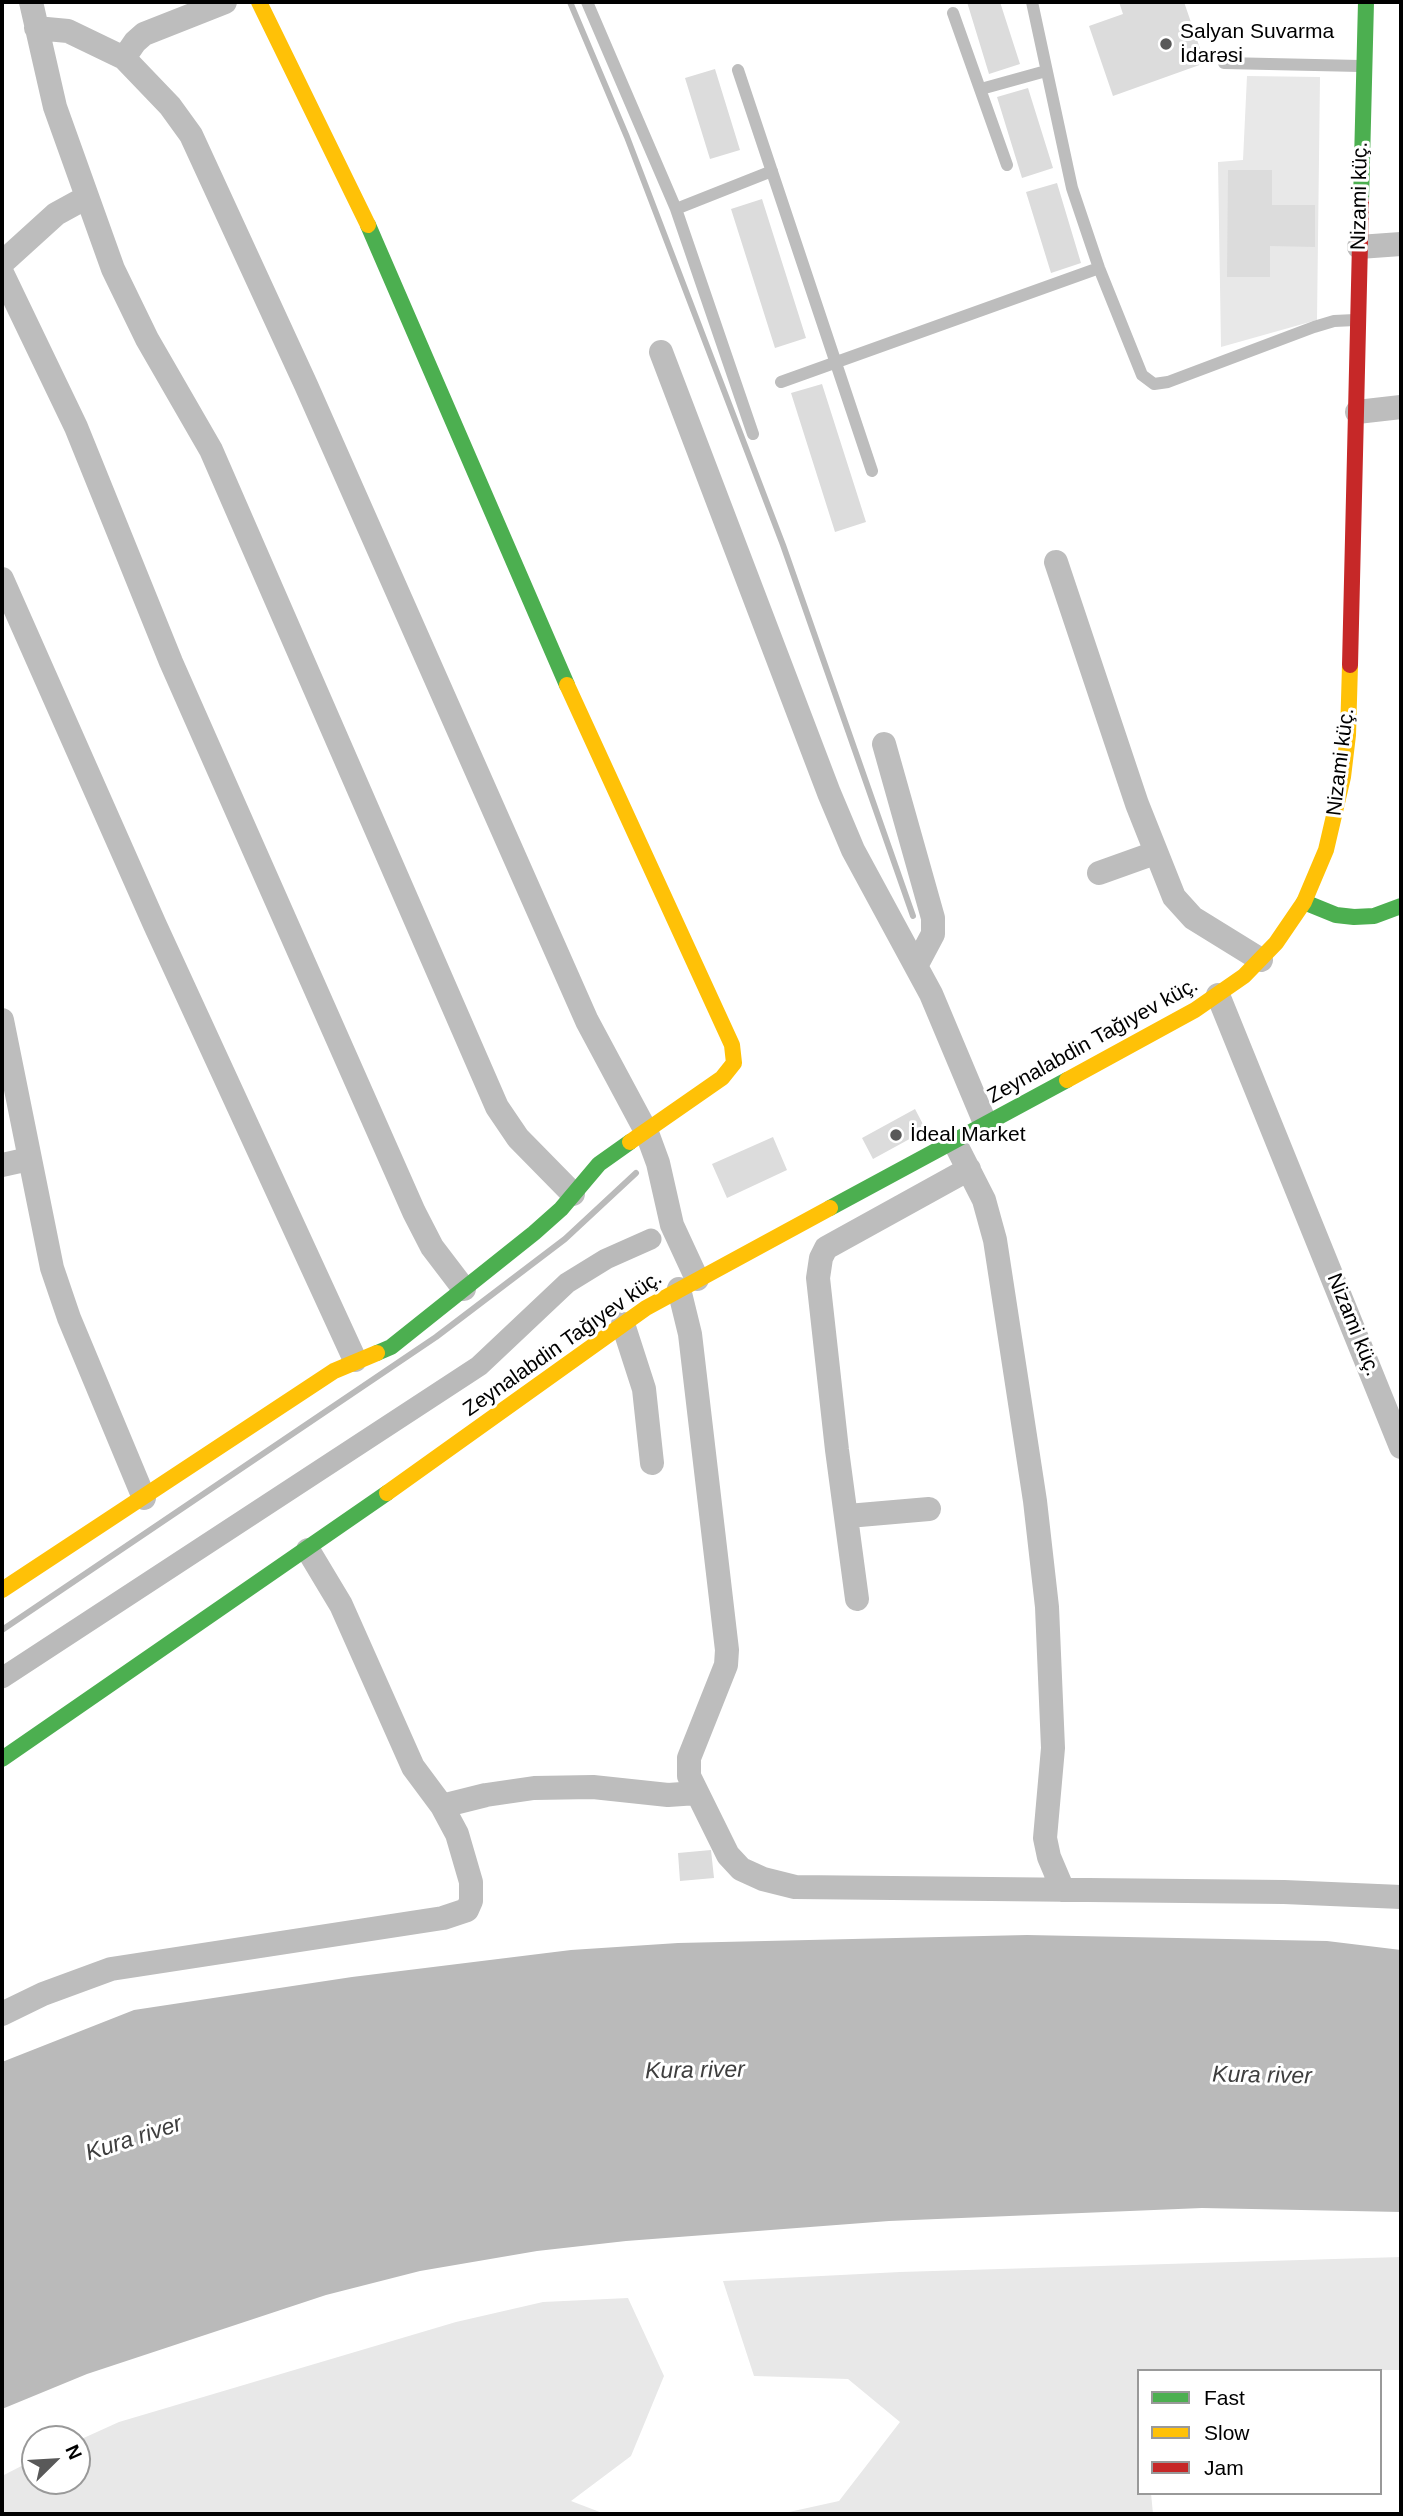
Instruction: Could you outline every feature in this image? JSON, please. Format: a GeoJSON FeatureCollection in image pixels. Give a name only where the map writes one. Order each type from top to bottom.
{"type":"FeatureCollection","features":[{"type":"Feature","properties":{"kind":"main road"},"geometry":{"type":"LineString","coordinates":[[2,1590],[334,1371],[391,1347],[534,1233],[599,1164],[722,1078],[734,1063],[732,1045],[534,613],[366,221],[259,2]]}},
{"type":"Feature","properties":{"kind":"main road","name":"Nizami küç."},"geometry":{"type":"LineString","coordinates":[[1218,995],[1261,960],[1304,902],[1326,850],[1343,777],[1348,735],[1366,2]]}},
{"type":"Feature","properties":{"kind":"main road"},"geometry":{"type":"LineString","coordinates":[[1304,902],[1336,915],[1354,918],[1374,916],[1401,906]]}},
{"type":"Feature","properties":{"kind":"main road","name":"Zeynalabdin Tağıyev küç."},"geometry":{"type":"LineString","coordinates":[[2,1759],[308,1550],[622,1324],[688,1284],[955,1143],[1218,995]]}},
{"type":"Feature","properties":{"kind":"street"},"geometry":{"type":"LineString","coordinates":[[31,2],[55,107],[113,269],[142,327],[211,450],[482,1076],[519,1138],[573,1194]]}},
{"type":"Feature","properties":{"kind":"street"},"geometry":{"type":"LineString","coordinates":[[124,58],[144,34],[225,2]]}},
{"type":"Feature","properties":{"kind":"street"},"geometry":{"type":"LineString","coordinates":[[36,28],[68,31],[124,58],[170,106],[191,135],[306,385],[587,1021],[647,1133],[658,1163],[688,1284],[690,1334],[727,1650],[726,1665],[689,1758],[689,1776],[728,1855],[740,1869],[763,1879],[795,1887],[1284,1892],[1401,1897]]}},
{"type":"Feature","properties":{"kind":"street"},"geometry":{"type":"LineString","coordinates":[[2,263],[56,214],[86,197]]}},
{"type":"Feature","properties":{"kind":"street"},"geometry":{"type":"LineString","coordinates":[[1359,247],[1401,244]]}},
{"type":"Feature","properties":{"kind":"street"},"geometry":{"type":"LineString","coordinates":[[2,273],[76,427],[160,638],[414,1212],[432,1247],[464,1289]]}},
{"type":"Feature","properties":{"kind":"street"},"geometry":{"type":"LineString","coordinates":[[661,352],[829,793],[853,850],[931,995],[986,1125]]}},
{"type":"Feature","properties":{"kind":"street"},"geometry":{"type":"LineString","coordinates":[[1357,412],[1401,407]]}},
{"type":"Feature","properties":{"kind":"street"},"geometry":{"type":"LineString","coordinates":[[1056,562],[1155,853],[1174,897],[1193,918],[1261,960]]}},
{"type":"Feature","properties":{"kind":"street"},"geometry":{"type":"LineString","coordinates":[[2,579],[155,925],[355,1360]]}},
{"type":"Feature","properties":{"kind":"street"},"geometry":{"type":"LineString","coordinates":[[884,744],[933,918],[933,934],[916,966]]}},
{"type":"Feature","properties":{"kind":"street"},"geometry":{"type":"LineString","coordinates":[[1099,873],[1155,853]]}},
{"type":"Feature","properties":{"kind":"street","name":"Nizami küç."},"geometry":{"type":"LineString","coordinates":[[1218,995],[1401,1447]]}},
{"type":"Feature","properties":{"kind":"street"},"geometry":{"type":"LineString","coordinates":[[2,1020],[52,1268],[69,1318],[145,1498]]}},
{"type":"Feature","properties":{"kind":"street"},"geometry":{"type":"LineString","coordinates":[[955,1143],[984,1199],[995,1240],[1035,1501],[1047,1607],[1053,1748],[1045,1838],[1049,1857],[1063,1890]]}},
{"type":"Feature","properties":{"kind":"street"},"geometry":{"type":"LineString","coordinates":[[2,1165],[29,1159]]}},
{"type":"Feature","properties":{"kind":"street"},"geometry":{"type":"LineString","coordinates":[[857,1599],[818,1278],[821,1258],[826,1248],[969,1168]]}},
{"type":"Feature","properties":{"kind":"street"},"geometry":{"type":"LineString","coordinates":[[622,1324],[644,1389],[652,1463]]}},
{"type":"Feature","properties":{"kind":"street"},"geometry":{"type":"LineString","coordinates":[[848,1516],[929,1509]]}},
{"type":"Feature","properties":{"kind":"street"},"geometry":{"type":"LineString","coordinates":[[2,2014],[43,1994],[111,1969],[443,1918],[467,1910],[471,1901],[471,1882],[457,1834],[442,1807],[413,1767],[341,1605],[308,1550]]}},
{"type":"Feature","properties":{"kind":"street"},"geometry":{"type":"LineString","coordinates":[[442,1807],[486,1795],[534,1788],[593,1787],[668,1796],[697,1793]]}},
{"type":"Feature","properties":{"kind":"lane"},"geometry":{"type":"LineString","coordinates":[[587,2],[677,209],[753,433]]}},
{"type":"Feature","properties":{"kind":"lane"},"geometry":{"type":"LineString","coordinates":[[1032,2],[1063,156],[1098,268],[1142,376],[1154,384],[1168,382],[1314,327],[1334,321],[1359,320]]}},
{"type":"Feature","properties":{"kind":"lane"},"geometry":{"type":"LineString","coordinates":[[953,13],[1007,165]]}},
{"type":"Feature","properties":{"kind":"lane"},"geometry":{"type":"LineString","coordinates":[[1224,63],[1364,66]]}},
{"type":"Feature","properties":{"kind":"lane"},"geometry":{"type":"LineString","coordinates":[[738,70],[872,471]]}},
{"type":"Feature","properties":{"kind":"lane"},"geometry":{"type":"LineString","coordinates":[[981,89],[1046,71]]}},
{"type":"Feature","properties":{"kind":"lane"},"geometry":{"type":"LineString","coordinates":[[677,209],[772,171]]}},
{"type":"Feature","properties":{"kind":"lane"},"geometry":{"type":"LineString","coordinates":[[781,382],[1098,268]]}},
{"type":"Feature","properties":{"kind":"shaded area"},"geometry":{"type":"Polygon","coordinates":[[[1247,76],[1320,77],[1317,320],[1221,347],[1218,162],[1243,160],[1247,76]]]}},
{"type":"Feature","properties":{"kind":"shaded area"},"geometry":{"type":"Polygon","coordinates":[[[1401,2257],[1401,2370],[1137,2369],[1137,2495],[1151,2495],[1153,2514],[780,2514],[839,2501],[900,2422],[848,2379],[754,2376],[723,2281],[900,2272],[1401,2257]]]}},
{"type":"Feature","properties":{"kind":"shaded area"},"geometry":{"type":"Polygon","coordinates":[[[628,2298],[664,2376],[631,2456],[571,2501],[605,2514],[2,2514],[2,2476],[21,2466],[21,2495],[91,2495],[91,2435],[119,2422],[456,2322],[543,2302],[628,2298]]]}},
{"type":"Feature","properties":{"kind":"water","name":"Kura river"},"geometry":{"type":"Polygon","coordinates":[[[1027,1935],[1327,1941],[1401,1950],[1401,2212],[1202,2208],[889,2221],[626,2241],[537,2251],[420,2271],[326,2295],[87,2374],[2,2409],[2,2062],[134,2010],[352,1977],[571,1950],[678,1943],[1027,1935]]]}},
{"type":"Feature","properties":{"kind":"building"},"geometry":{"type":"Polygon","coordinates":[[[967,2],[1000,2],[1020,64],[989,74],[967,2]]]}},
{"type":"Feature","properties":{"kind":"building"},"geometry":{"type":"Polygon","coordinates":[[[1119,2],[1184,2],[1205,63],[1113,96],[1089,26],[1123,14],[1119,2]]]}},
{"type":"Feature","properties":{"kind":"building"},"geometry":{"type":"Polygon","coordinates":[[[715,69],[740,150],[710,159],[685,78],[715,69]]]}},
{"type":"Feature","properties":{"kind":"building"},"geometry":{"type":"Polygon","coordinates":[[[1028,88],[1053,168],[1022,178],[997,97],[1028,88]]]}},
{"type":"Feature","properties":{"kind":"building"},"geometry":{"type":"Polygon","coordinates":[[[1228,170],[1272,170],[1272,205],[1315,205],[1315,247],[1270,246],[1270,277],[1227,277],[1228,170]]]}},
{"type":"Feature","properties":{"kind":"building"},"geometry":{"type":"Polygon","coordinates":[[[1057,183],[1081,263],[1051,273],[1026,192],[1057,183]]]}},
{"type":"Feature","properties":{"kind":"building"},"geometry":{"type":"Polygon","coordinates":[[[762,199],[806,338],[775,348],[731,209],[762,199]]]}},
{"type":"Feature","properties":{"kind":"building"},"geometry":{"type":"Polygon","coordinates":[[[822,384],[866,522],[835,532],[791,393],[822,384]]]}},
{"type":"Feature","properties":{"kind":"building"},"geometry":{"type":"Polygon","coordinates":[[[915,1109],[926,1130],[873,1159],[862,1138],[915,1109]]]}},
{"type":"Feature","properties":{"kind":"building"},"geometry":{"type":"Polygon","coordinates":[[[773,1137],[787,1170],[727,1198],[712,1164],[773,1137]]]}},
{"type":"Feature","properties":{"kind":"building"},"geometry":{"type":"Polygon","coordinates":[[[711,1850],[714,1878],[680,1881],[678,1853],[711,1850]]]}},
{"type":"Feature","properties":{"kind":"waterway"},"geometry":{"type":"LineString","coordinates":[[570,2],[627,137],[783,545],[913,916]]}},
{"type":"Feature","properties":{"kind":"waterway"},"geometry":{"type":"LineString","coordinates":[[2,1630],[436,1337],[565,1239],[636,1173]]}},
{"type":"Feature","properties":{"kind":"waterway"},"geometry":{"type":"LineString","coordinates":[[2,1678],[479,1366],[567,1283],[606,1259],[651,1239]]}},
{"type":"Feature","properties":{"kind":"traffic: fast"},"geometry":{"type":"LineString","coordinates":[[1361,201],[1366,2]]}},
{"type":"Feature","properties":{"kind":"traffic: fast"},"geometry":{"type":"LineString","coordinates":[[368,225],[567,685]]}},
{"type":"Feature","properties":{"kind":"traffic: fast"},"geometry":{"type":"LineString","coordinates":[[1304,902],[1336,915],[1354,917],[1374,916],[1401,906]]}},
{"type":"Feature","properties":{"kind":"traffic: fast"},"geometry":{"type":"LineString","coordinates":[[830,1208],[1067,1080]]}},
{"type":"Feature","properties":{"kind":"traffic: fast"},"geometry":{"type":"LineString","coordinates":[[377,1353],[391,1347],[534,1233],[561,1209],[599,1164],[630,1142]]}},
{"type":"Feature","properties":{"kind":"traffic: fast"},"geometry":{"type":"LineString","coordinates":[[2,1759],[387,1493]]}},
{"type":"Feature","properties":{"kind":"traffic: slow"},"geometry":{"type":"LineString","coordinates":[[259,2],[368,225]]}},
{"type":"Feature","properties":{"kind":"traffic: slow"},"geometry":{"type":"LineString","coordinates":[[1067,1080],[1195,1010],[1244,976],[1276,943],[1304,902],[1326,850],[1343,777],[1348,735],[1350,665]]}},
{"type":"Feature","properties":{"kind":"traffic: slow"},"geometry":{"type":"LineString","coordinates":[[567,685],[732,1045],[734,1063],[722,1078],[630,1142]]}},
{"type":"Feature","properties":{"kind":"traffic: slow"},"geometry":{"type":"LineString","coordinates":[[387,1493],[646,1308],[830,1208]]}},
{"type":"Feature","properties":{"kind":"traffic: slow"},"geometry":{"type":"LineString","coordinates":[[2,1590],[334,1371],[377,1353]]}},
{"type":"Feature","properties":{"kind":"traffic: jam"},"geometry":{"type":"LineString","coordinates":[[1350,665],[1361,201]]}},
{"type":"Feature","properties":{"kind":"place","name":"Salyan Suvarma İdarəsi"},"geometry":{"type":"Point","coordinates":[1166,44]}},
{"type":"Feature","properties":{"kind":"place","name":"İdeal Market"},"geometry":{"type":"Point","coordinates":[896,1135]}}]}
